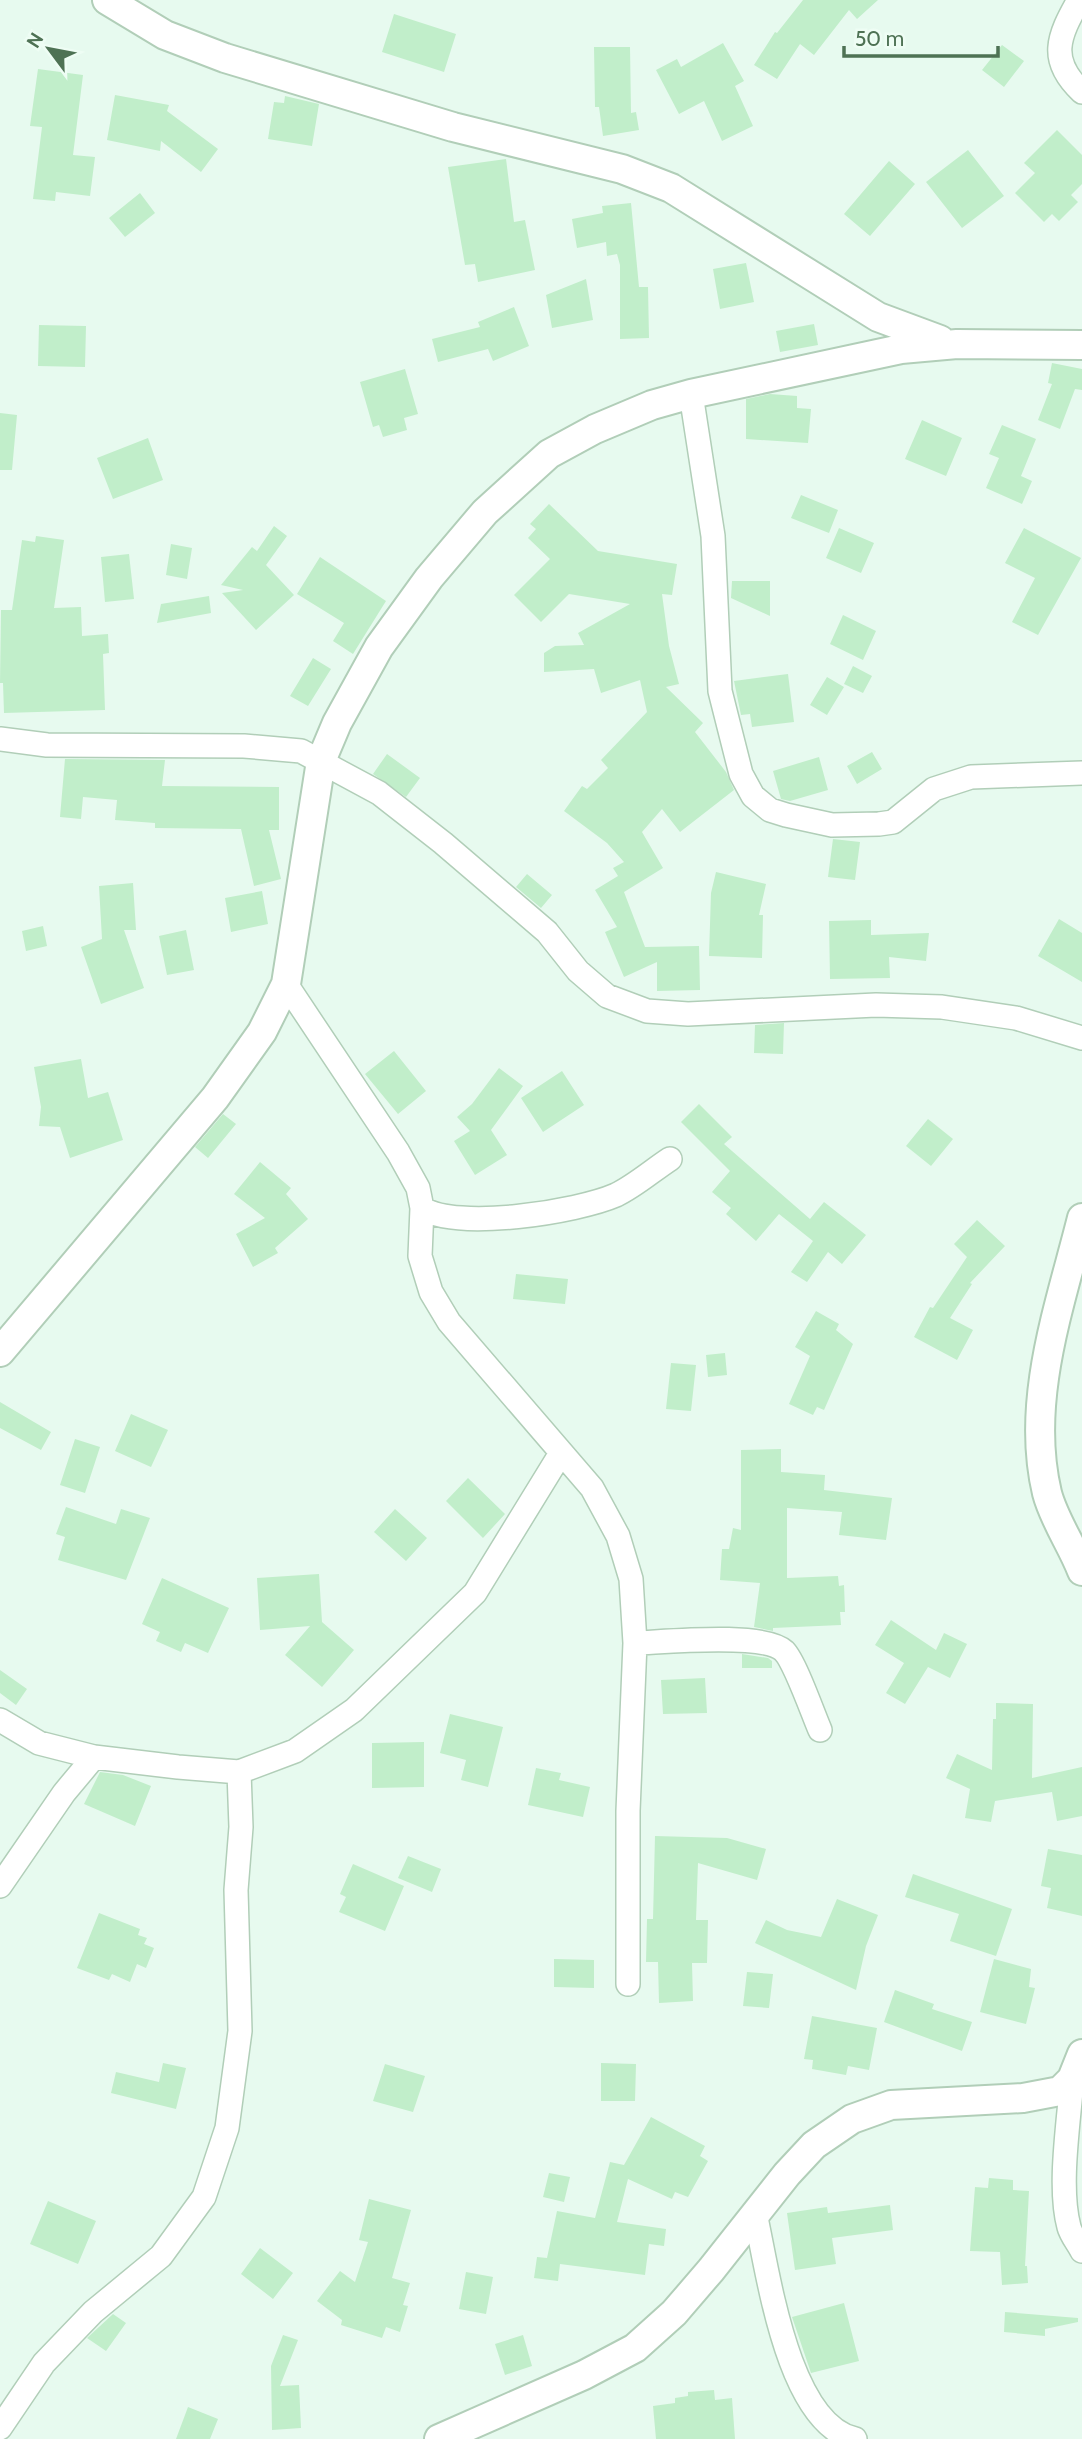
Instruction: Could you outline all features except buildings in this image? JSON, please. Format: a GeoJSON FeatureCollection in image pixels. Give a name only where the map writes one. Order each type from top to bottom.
{"type":"FeatureCollection","features":[{"type":"Feature","properties":{"kind":"street"},"geometry":{"type":"LineString","coordinates":[[107,0],[165,36],[225,58],[453,127],[634,173],[671,188],[878,317],[921,335],[957,344]]}},
{"type":"Feature","properties":{"kind":"street"},"geometry":{"type":"LineString","coordinates":[[1079,0],[1067,21],[1059,46],[1060,64],[1067,78],[1082,92]]}},
{"type":"Feature","properties":{"kind":"street"},"geometry":{"type":"LineString","coordinates":[[0,1352],[215,1098],[262,1032],[286,984],[321,761],[337,723],[379,647],[429,578],[485,512],[549,454],[596,429],[652,405],[691,394],[901,349],[957,344],[1082,345]]}},
{"type":"Feature","properties":{"kind":"street"},"geometry":{"type":"LineString","coordinates":[[691,394],[713,536],[720,691],[741,774],[753,796],[770,810],[786,816],[832,825],[879,824],[893,822],[934,789],[971,777],[1082,773]]}},
{"type":"Feature","properties":{"kind":"street"},"geometry":{"type":"LineString","coordinates":[[0,738],[47,745],[278,748],[302,751],[379,793],[443,843],[547,932],[578,971],[607,996],[647,1011],[688,1014],[876,1005],[942,1007],[1016,1018],[1082,1038]]}},
{"type":"Feature","properties":{"kind":"street"},"geometry":{"type":"LineString","coordinates":[[286,984],[398,1152],[418,1188],[422,1208],[420,1256],[431,1292],[449,1322],[592,1488],[618,1536],[631,1579],[635,1643],[628,1811],[628,1984]]}},
{"type":"Feature","properties":{"kind":"street"},"geometry":{"type":"LineString","coordinates":[[422,1208],[439,1217],[462,1219],[566,1212],[617,1194],[670,1159]]}},
{"type":"Feature","properties":{"kind":"street"},"geometry":{"type":"LineString","coordinates":[[1082,1218],[1051,1339],[1041,1398],[1041,1447],[1048,1494],[1082,1571]]}},
{"type":"Feature","properties":{"kind":"street"},"geometry":{"type":"LineString","coordinates":[[0,1720],[39,1743],[94,1757],[239,1772],[295,1751],[354,1710],[475,1594],[561,1452]]}},
{"type":"Feature","properties":{"kind":"street"},"geometry":{"type":"LineString","coordinates":[[635,1643],[725,1640],[773,1644],[786,1653],[820,1730]]}},
{"type":"Feature","properties":{"kind":"street"},"geometry":{"type":"LineString","coordinates":[[0,1886],[64,1793],[94,1757]]}},
{"type":"Feature","properties":{"kind":"street"},"geometry":{"type":"LineString","coordinates":[[0,2428],[44,2363],[93,2312],[161,2256],[204,2197],[227,2128],[240,2031],[236,1890],[241,1827],[239,1772]]}},
{"type":"Feature","properties":{"kind":"street"},"geometry":{"type":"LineString","coordinates":[[439,2439],[584,2375],[635,2348],[674,2313],[814,2145],[852,2119],[891,2105],[1047,2095],[1060,2091],[1077,2066]]}},
{"type":"Feature","properties":{"kind":"street"},"geometry":{"type":"LineString","coordinates":[[1077,2066],[1067,2141],[1066,2204],[1069,2228],[1082,2251]]}},
{"type":"Feature","properties":{"kind":"street"},"geometry":{"type":"LineString","coordinates":[[755,2213],[776,2310],[794,2373],[812,2408],[845,2437],[855,2439]]}}]}
